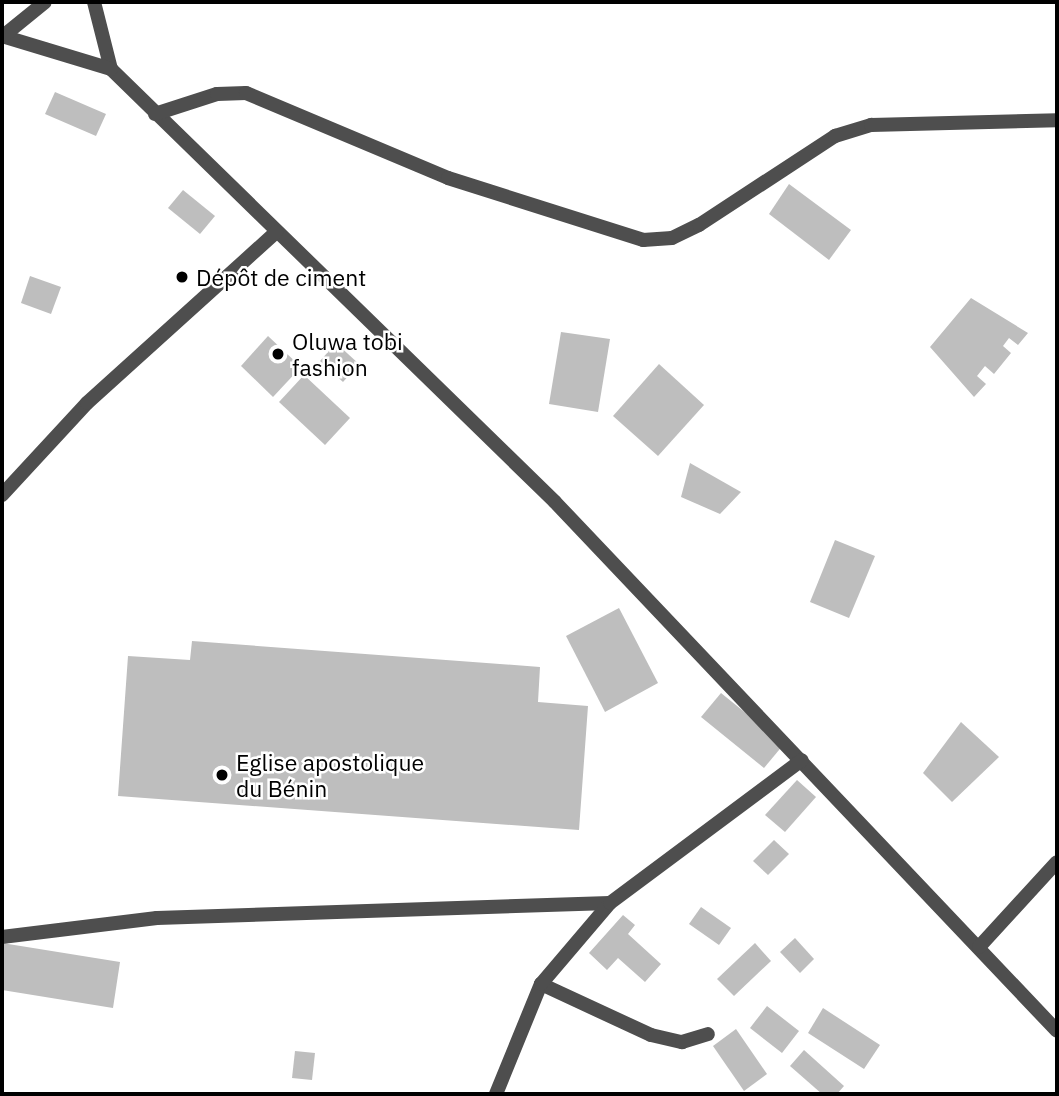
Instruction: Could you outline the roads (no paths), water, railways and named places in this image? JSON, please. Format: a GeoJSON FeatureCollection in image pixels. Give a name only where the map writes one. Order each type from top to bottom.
{"type":"FeatureCollection","features":[{"type":"Feature","properties":{"kind":"street"},"geometry":{"type":"LineString","coordinates":[[2,37],[45,2]]}},
{"type":"Feature","properties":{"kind":"street"},"geometry":{"type":"LineString","coordinates":[[94,2],[111,69]]}},
{"type":"Feature","properties":{"kind":"street"},"geometry":{"type":"LineString","coordinates":[[2,37],[111,69],[555,502],[1057,1031]]}},
{"type":"Feature","properties":{"kind":"street"},"geometry":{"type":"LineString","coordinates":[[155,114],[217,93],[246,93],[448,178],[643,240],[672,238],[699,225],[835,136],[871,125],[1057,121]]}},
{"type":"Feature","properties":{"kind":"street"},"geometry":{"type":"LineString","coordinates":[[2,495],[87,403],[276,232]]}},
{"type":"Feature","properties":{"kind":"street"},"geometry":{"type":"LineString","coordinates":[[496,1094],[541,984],[610,903],[802,760]]}},
{"type":"Feature","properties":{"kind":"street"},"geometry":{"type":"LineString","coordinates":[[979,947],[1057,862]]}},
{"type":"Feature","properties":{"kind":"street"},"geometry":{"type":"LineString","coordinates":[[2,936],[157,918],[610,903]]}},
{"type":"Feature","properties":{"kind":"street"},"geometry":{"type":"LineString","coordinates":[[541,984],[651,1035],[681,1042],[708,1034]]}},
{"type":"Feature","properties":{"kind":"place","name":"Dépôt de ciment"},"geometry":{"type":"Point","coordinates":[182,277]}},
{"type":"Feature","properties":{"kind":"place","name":"Oluwa tobi fashion"},"geometry":{"type":"Point","coordinates":[278,354]}},
{"type":"Feature","properties":{"kind":"place","name":"Eglise apostolique du Bénin"},"geometry":{"type":"Point","coordinates":[222,775]}}]}
